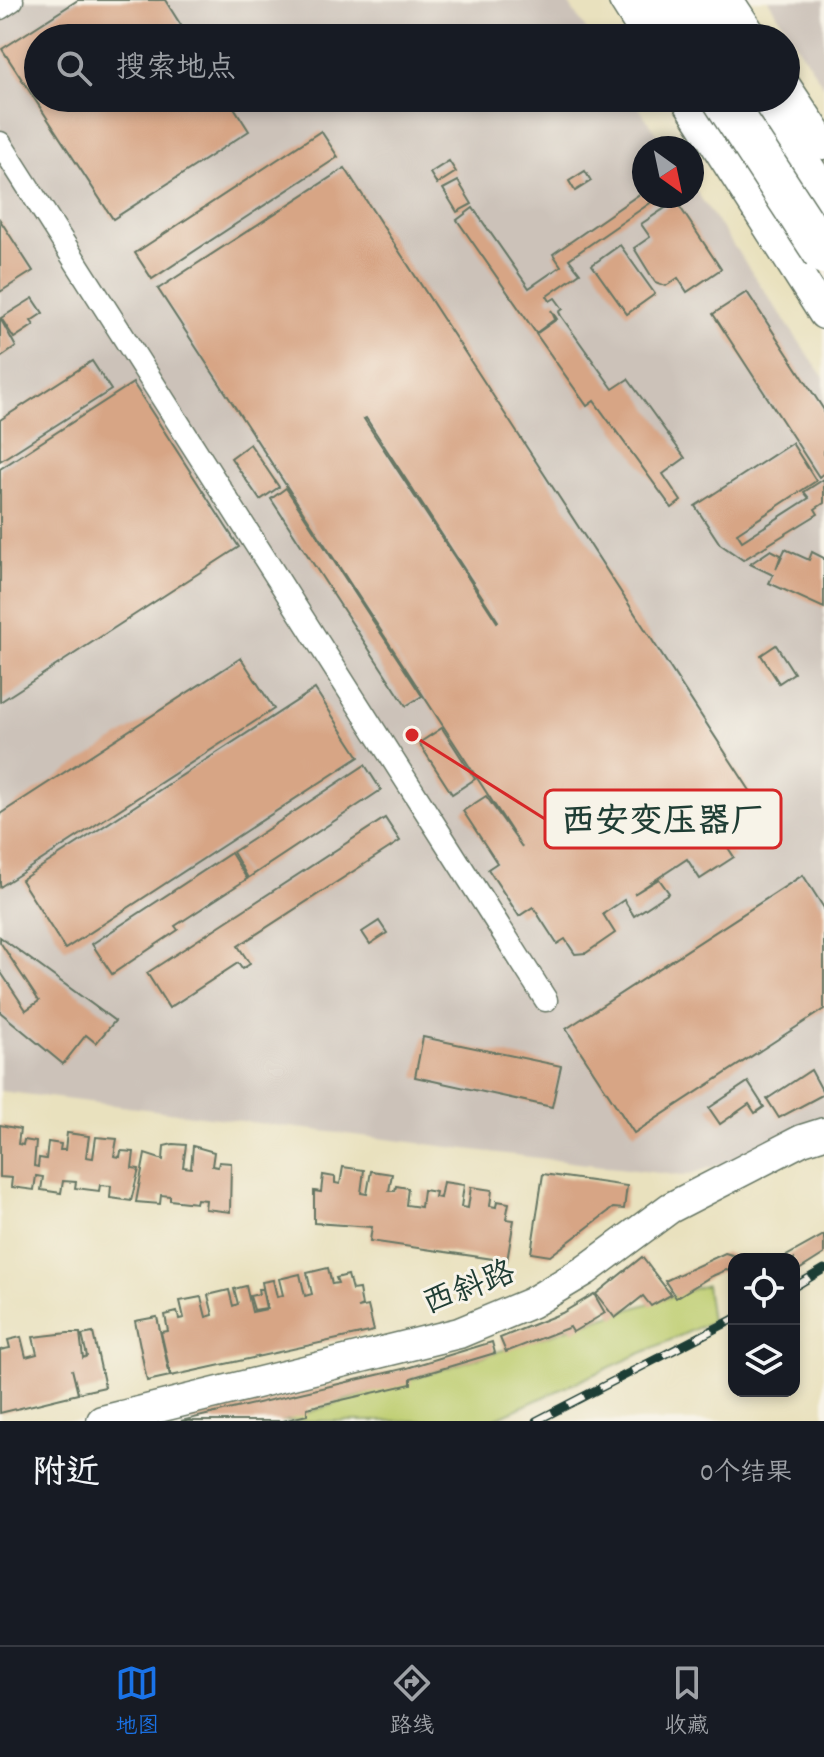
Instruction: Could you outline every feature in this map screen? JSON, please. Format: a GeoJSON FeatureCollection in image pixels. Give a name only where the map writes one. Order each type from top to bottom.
{"type":"FeatureCollection","features":[{"type":"Feature","properties":{"kind":"highway"},"geometry":{"type":"LineString","coordinates":[[657,0],[673,24]]}},
{"type":"Feature","properties":{"kind":"highway"},"geometry":{"type":"LineString","coordinates":[[695,0],[710,24]]}},
{"type":"Feature","properties":{"kind":"highway"},"geometry":{"type":"LineString","coordinates":[[731,112],[824,254]]}},
{"type":"Feature","properties":{"kind":"highway"},"geometry":{"type":"LineString","coordinates":[[767,112],[824,200]]}},
{"type":"Feature","properties":{"kind":"street"},"geometry":{"type":"LineString","coordinates":[[0,8],[12,0]]}},
{"type":"Feature","properties":{"kind":"street"},"geometry":{"type":"LineString","coordinates":[[624,0],[639,24]]}},
{"type":"Feature","properties":{"kind":"street"},"geometry":{"type":"LineString","coordinates":[[728,0],[744,24]]}},
{"type":"Feature","properties":{"kind":"street"},"geometry":{"type":"LineString","coordinates":[[800,108],[824,144]]}},
{"type":"Feature","properties":{"kind":"street"},"geometry":{"type":"LineString","coordinates":[[695,112],[824,314]]}},
{"type":"Feature","properties":{"kind":"street"},"geometry":{"type":"LineString","coordinates":[[0,143],[546,1000]]}},
{"type":"Feature","properties":{"kind":"street","name":"西斜路"},"geometry":{"type":"LineString","coordinates":[[102,1421],[459,1333],[531,1303],[586,1270],[670,1208],[802,1140],[824,1133]]}},
{"type":"Feature","properties":{"kind":"shaded area"},"geometry":{"type":"Polygon","coordinates":[[[0,0],[566,0],[582,24],[24,24],[24,112],[642,112],[659,136],[632,136],[632,208],[704,208],[704,203],[824,378],[824,1133],[683,1176],[0,1091],[0,0]]]}},
{"type":"Feature","properties":{"kind":"shaded area"},"geometry":{"type":"Polygon","coordinates":[[[768,0],[824,0],[824,87],[800,50],[800,24],[783,24],[768,0]]]}},
{"type":"Feature","properties":{"kind":"green space"},"geometry":{"type":"Polygon","coordinates":[[[706,1285],[711,1322],[490,1421],[281,1421],[706,1285]]]}},
{"type":"Feature","properties":{"kind":"building"},"geometry":{"type":"Polygon","coordinates":[[[78,0],[165,0],[180,24],[41,24],[78,0]]]}},
{"type":"Feature","properties":{"kind":"building"},"geometry":{"type":"Polygon","coordinates":[[[24,35],[24,83],[2,49],[24,35]]]}},
{"type":"Feature","properties":{"kind":"building"},"geometry":{"type":"Polygon","coordinates":[[[43,112],[237,112],[249,131],[113,219],[43,112]]]}},
{"type":"Feature","properties":{"kind":"building"},"geometry":{"type":"Polygon","coordinates":[[[321,131],[338,157],[152,279],[135,253],[321,131]]]}},
{"type":"Feature","properties":{"kind":"building"},"geometry":{"type":"Polygon","coordinates":[[[449,161],[456,172],[437,184],[430,173],[449,161]]]}},
{"type":"Feature","properties":{"kind":"building"},"geometry":{"type":"Polygon","coordinates":[[[345,168],[762,809],[721,837],[734,857],[700,879],[687,859],[634,894],[659,879],[669,893],[634,916],[624,900],[603,914],[615,933],[586,953],[575,954],[565,939],[557,944],[533,907],[519,916],[488,869],[497,863],[463,811],[486,796],[522,847],[158,289],[345,168]],[[366,418],[364,419],[497,622],[366,418]]]}},
{"type":"Feature","properties":{"kind":"building"},"geometry":{"type":"Polygon","coordinates":[[[585,171],[591,181],[575,191],[569,181],[585,171]]]}},
{"type":"Feature","properties":{"kind":"building"},"geometry":{"type":"Polygon","coordinates":[[[458,181],[472,204],[457,212],[443,189],[458,181]]]}},
{"type":"Feature","properties":{"kind":"building"},"geometry":{"type":"Polygon","coordinates":[[[632,199],[632,208],[643,208],[569,259],[580,273],[547,296],[550,301],[555,298],[563,309],[559,312],[561,316],[613,389],[628,379],[685,458],[663,474],[681,501],[672,508],[594,401],[587,406],[536,334],[557,319],[551,310],[555,319],[536,333],[457,220],[473,208],[529,288],[561,266],[553,254],[632,199]]]}},
{"type":"Feature","properties":{"kind":"building"},"geometry":{"type":"Polygon","coordinates":[[[665,208],[681,208],[721,269],[687,292],[678,278],[666,286],[655,282],[634,248],[650,237],[641,224],[665,208]]]}},
{"type":"Feature","properties":{"kind":"building"},"geometry":{"type":"Polygon","coordinates":[[[0,220],[33,271],[0,292],[0,220]]]}},
{"type":"Feature","properties":{"kind":"building"},"geometry":{"type":"Polygon","coordinates":[[[620,245],[655,294],[627,314],[592,265],[620,245]]]}},
{"type":"Feature","properties":{"kind":"building"},"geometry":{"type":"Polygon","coordinates":[[[747,292],[824,410],[824,473],[819,477],[713,314],[747,292]]]}},
{"type":"Feature","properties":{"kind":"building"},"geometry":{"type":"Polygon","coordinates":[[[33,298],[43,313],[31,321],[34,325],[14,338],[1,318],[33,298]]]}},
{"type":"Feature","properties":{"kind":"building"},"geometry":{"type":"Polygon","coordinates":[[[0,318],[16,347],[0,358],[0,318]]]}},
{"type":"Feature","properties":{"kind":"building"},"geometry":{"type":"Polygon","coordinates":[[[92,361],[111,390],[0,461],[0,420],[92,361]]]}},
{"type":"Feature","properties":{"kind":"building"},"geometry":{"type":"Polygon","coordinates":[[[133,383],[239,547],[0,702],[0,469],[133,383]]]}},
{"type":"Feature","properties":{"kind":"building"},"geometry":{"type":"Polygon","coordinates":[[[792,443],[816,481],[737,533],[742,541],[809,498],[804,492],[824,479],[824,503],[815,509],[818,514],[743,560],[720,544],[695,506],[792,443]]]}},
{"type":"Feature","properties":{"kind":"building"},"geometry":{"type":"Polygon","coordinates":[[[250,444],[279,487],[260,500],[231,458],[250,444]]]}},
{"type":"Feature","properties":{"kind":"building"},"geometry":{"type":"Polygon","coordinates":[[[286,488],[422,696],[406,706],[271,499],[286,488]]]}},
{"type":"Feature","properties":{"kind":"building"},"geometry":{"type":"Polygon","coordinates":[[[785,549],[809,560],[812,552],[824,558],[824,608],[769,583],[773,575],[750,564],[771,550],[781,555],[776,569],[785,549]]]}},
{"type":"Feature","properties":{"kind":"building"},"geometry":{"type":"Polygon","coordinates":[[[776,645],[794,673],[779,683],[761,655],[776,645]]]}},
{"type":"Feature","properties":{"kind":"building"},"geometry":{"type":"Polygon","coordinates":[[[241,658],[274,709],[0,887],[0,814],[241,658]]]}},
{"type":"Feature","properties":{"kind":"building"},"geometry":{"type":"Polygon","coordinates":[[[315,689],[359,757],[65,949],[21,880],[315,689]]]}},
{"type":"Feature","properties":{"kind":"building"},"geometry":{"type":"Polygon","coordinates":[[[442,728],[475,779],[452,794],[419,743],[442,728]]]}},
{"type":"Feature","properties":{"kind":"building"},"geometry":{"type":"Polygon","coordinates":[[[365,765],[381,790],[248,878],[233,852],[365,765]]]}},
{"type":"Feature","properties":{"kind":"building"},"geometry":{"type":"Polygon","coordinates":[[[385,818],[400,841],[238,946],[250,964],[242,969],[238,963],[169,1008],[147,973],[385,818]]]}},
{"type":"Feature","properties":{"kind":"building"},"geometry":{"type":"Polygon","coordinates":[[[231,853],[247,879],[175,926],[178,930],[112,974],[92,944],[231,853]]]}},
{"type":"Feature","properties":{"kind":"building"},"geometry":{"type":"Polygon","coordinates":[[[803,875],[824,908],[824,1009],[634,1133],[566,1029],[803,875]]]}},
{"type":"Feature","properties":{"kind":"building"},"geometry":{"type":"Polygon","coordinates":[[[379,921],[387,933],[370,944],[362,932],[379,921]]]}},
{"type":"Feature","properties":{"kind":"building"},"geometry":{"type":"Polygon","coordinates":[[[0,937],[115,1021],[96,1043],[86,1035],[63,1064],[0,1012],[0,971],[26,1010],[39,1001],[0,942],[0,937]]]}},
{"type":"Feature","properties":{"kind":"building"},"geometry":{"type":"Polygon","coordinates":[[[423,1037],[561,1066],[552,1107],[415,1077],[423,1037]]]}},
{"type":"Feature","properties":{"kind":"building"},"geometry":{"type":"Polygon","coordinates":[[[811,1070],[824,1094],[779,1118],[767,1099],[811,1070]]]}},
{"type":"Feature","properties":{"kind":"building"},"geometry":{"type":"Polygon","coordinates":[[[748,1082],[764,1107],[755,1113],[749,1104],[720,1124],[709,1108],[748,1082]]]}},
{"type":"Feature","properties":{"kind":"building"},"geometry":{"type":"Polygon","coordinates":[[[0,1125],[20,1129],[18,1144],[23,1145],[24,1140],[36,1142],[34,1166],[38,1167],[39,1158],[46,1159],[48,1142],[61,1144],[60,1150],[65,1150],[67,1133],[89,1136],[86,1157],[93,1158],[96,1137],[117,1139],[114,1156],[120,1157],[121,1151],[134,1152],[132,1168],[139,1169],[131,1201],[110,1198],[111,1186],[100,1185],[99,1191],[75,1188],[76,1182],[63,1181],[61,1193],[41,1190],[43,1177],[36,1176],[34,1190],[11,1187],[12,1178],[0,1177],[0,1125]]]}},
{"type":"Feature","properties":{"kind":"building"},"geometry":{"type":"Polygon","coordinates":[[[186,1145],[183,1167],[191,1168],[193,1146],[214,1152],[212,1166],[218,1167],[219,1162],[231,1163],[230,1212],[205,1209],[206,1200],[197,1199],[196,1203],[170,1200],[170,1196],[161,1195],[160,1204],[136,1202],[145,1154],[163,1160],[164,1146],[186,1145]]]}},
{"type":"Feature","properties":{"kind":"building"},"geometry":{"type":"Polygon","coordinates":[[[343,1167],[364,1170],[361,1193],[367,1194],[371,1171],[392,1174],[389,1191],[395,1191],[396,1186],[408,1188],[406,1205],[421,1207],[423,1190],[436,1192],[435,1197],[440,1198],[443,1182],[464,1185],[461,1207],[468,1208],[471,1187],[492,1190],[490,1206],[496,1207],[497,1201],[509,1203],[506,1219],[514,1220],[507,1261],[370,1241],[372,1227],[314,1223],[314,1191],[321,1192],[323,1175],[335,1177],[335,1183],[340,1184],[343,1167]]]}},
{"type":"Feature","properties":{"kind":"building"},"geometry":{"type":"Polygon","coordinates":[[[543,1174],[627,1186],[624,1209],[613,1208],[550,1256],[531,1253],[543,1174]]]}},
{"type":"Feature","properties":{"kind":"building"},"geometry":{"type":"Polygon","coordinates":[[[824,1235],[824,1254],[800,1269],[800,1253],[792,1253],[824,1235]]]}},
{"type":"Feature","properties":{"kind":"building"},"geometry":{"type":"Polygon","coordinates":[[[728,1254],[728,1270],[710,1277],[676,1298],[665,1281],[728,1254]]]}},
{"type":"Feature","properties":{"kind":"building"},"geometry":{"type":"Polygon","coordinates":[[[642,1257],[671,1295],[651,1306],[643,1296],[615,1318],[596,1294],[642,1257]]]}},
{"type":"Feature","properties":{"kind":"building"},"geometry":{"type":"Polygon","coordinates":[[[328,1268],[332,1284],[338,1283],[336,1278],[348,1275],[352,1290],[359,1289],[362,1306],[358,1308],[368,1306],[374,1331],[171,1376],[161,1332],[168,1331],[165,1315],[177,1312],[179,1319],[184,1318],[180,1301],[201,1297],[206,1317],[213,1315],[208,1295],[229,1290],[233,1306],[238,1304],[234,1289],[246,1286],[252,1312],[267,1309],[262,1282],[273,1280],[277,1297],[283,1295],[279,1279],[300,1274],[305,1296],[312,1294],[307,1273],[328,1268]]]}},
{"type":"Feature","properties":{"kind":"building"},"geometry":{"type":"Polygon","coordinates":[[[258,1289],[262,1289],[266,1308],[254,1310],[250,1296],[259,1294],[258,1289]]]}},
{"type":"Feature","properties":{"kind":"building"},"geometry":{"type":"Polygon","coordinates":[[[594,1294],[605,1313],[573,1332],[570,1327],[506,1352],[500,1338],[562,1313],[594,1294]]]}},
{"type":"Feature","properties":{"kind":"building"},"geometry":{"type":"Polygon","coordinates":[[[157,1317],[170,1376],[147,1381],[135,1321],[157,1317]]]}},
{"type":"Feature","properties":{"kind":"building"},"geometry":{"type":"Polygon","coordinates":[[[80,1333],[83,1358],[87,1356],[82,1335],[93,1333],[105,1387],[78,1393],[72,1369],[78,1394],[0,1413],[0,1350],[10,1348],[8,1340],[21,1337],[26,1357],[37,1354],[33,1337],[80,1333]]]}},
{"type":"Feature","properties":{"kind":"building"},"geometry":{"type":"Polygon","coordinates":[[[492,1342],[495,1353],[411,1378],[411,1384],[307,1408],[307,1415],[283,1421],[181,1421],[407,1368],[492,1342]]]}},
{"type":"Feature","properties":{"kind":"railway"},"geometry":{"type":"LineString","coordinates":[[800,1283],[824,1269]]}},
{"type":"Feature","properties":{"kind":"railway"},"geometry":{"type":"LineString","coordinates":[[536,1421],[728,1322]]}},
{"type":"Feature","properties":{"kind":"place","name":"西安变压器厂"},"geometry":{"type":"Point","coordinates":[412,735]}}]}
